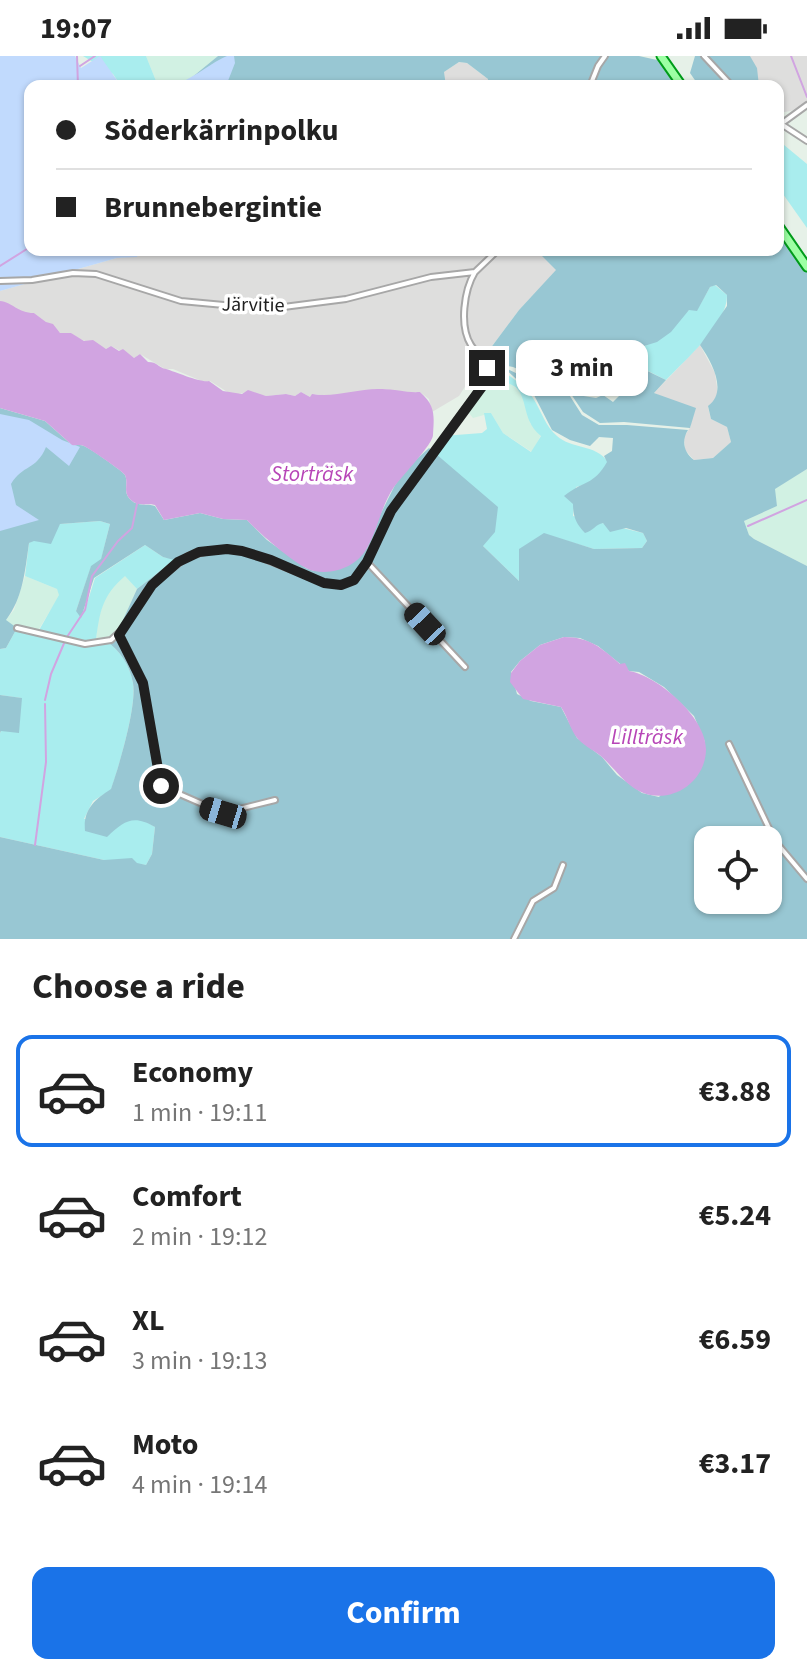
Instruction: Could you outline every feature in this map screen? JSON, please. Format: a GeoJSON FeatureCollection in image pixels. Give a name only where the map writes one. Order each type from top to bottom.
{"type":"FeatureCollection","features":[{"type":"Feature","properties":{"kind":"main road"},"geometry":{"type":"LineString","coordinates":[[661,56],[678,80]]}},
{"type":"Feature","properties":{"kind":"main road"},"geometry":{"type":"LineString","coordinates":[[784,234],[807,267]]}},
{"type":"Feature","properties":{"kind":"street"},"geometry":{"type":"LineString","coordinates":[[592,80],[605,56]]}},
{"type":"Feature","properties":{"kind":"street"},"geometry":{"type":"LineString","coordinates":[[704,56],[726,80]]}},
{"type":"Feature","properties":{"kind":"street"},"geometry":{"type":"LineString","coordinates":[[784,120],[807,105]]}},
{"type":"Feature","properties":{"kind":"street"},"geometry":{"type":"LineString","coordinates":[[784,126],[807,141]]}},
{"type":"Feature","properties":{"kind":"street"},"geometry":{"type":"LineString","coordinates":[[17,628],[85,644],[111,640],[119,635],[146,592],[178,562],[191,554],[219,549],[242,551],[271,560],[324,583],[336,585],[354,580],[367,562],[391,511],[488,377],[485,363],[470,344],[464,328],[469,287],[475,272],[492,256]]}},
{"type":"Feature","properties":{"kind":"street","name":"Järvitie"},"geometry":{"type":"LineString","coordinates":[[0,281],[32,280],[73,273],[96,274],[181,301],[268,309],[358,297],[431,277],[475,272]]}},
{"type":"Feature","properties":{"kind":"street"},"geometry":{"type":"LineString","coordinates":[[367,562],[465,667]]}},
{"type":"Feature","properties":{"kind":"street"},"geometry":{"type":"LineString","coordinates":[[119,635],[143,683],[161,786],[205,808],[223,813],[275,800]]}},
{"type":"Feature","properties":{"kind":"street"},"geometry":{"type":"LineString","coordinates":[[729,744],[775,841],[807,879]]}},
{"type":"Feature","properties":{"kind":"street"},"geometry":{"type":"LineString","coordinates":[[514,939],[533,901],[554,888],[563,865]]}},
{"type":"Feature","properties":{"kind":"shaded area"},"geometry":{"type":"Polygon","coordinates":[[[0,56],[75,56],[81,68],[100,56],[117,80],[24,80],[24,256],[137,256],[117,258],[0,291],[0,56]]]}},
{"type":"Feature","properties":{"kind":"shaded area"},"geometry":{"type":"Polygon","coordinates":[[[83,56],[146,56],[156,80],[117,80],[113,74],[83,56]]]}},
{"type":"Feature","properties":{"kind":"shaded area"},"geometry":{"type":"Polygon","coordinates":[[[218,56],[603,56],[590,80],[488,80],[467,63],[459,62],[444,72],[445,80],[189,80],[218,56]]]}},
{"type":"Feature","properties":{"kind":"shaded area"},"geometry":{"type":"Polygon","coordinates":[[[234,56],[235,63],[228,80],[186,80],[219,60],[234,56]]]}},
{"type":"Feature","properties":{"kind":"shaded area"},"geometry":{"type":"Polygon","coordinates":[[[607,56],[639,56],[657,60],[672,80],[594,80],[607,56]]]}},
{"type":"Feature","properties":{"kind":"shaded area"},"geometry":{"type":"Polygon","coordinates":[[[695,56],[701,56],[722,80],[695,80],[690,73],[695,56]]]}},
{"type":"Feature","properties":{"kind":"shaded area"},"geometry":{"type":"Polygon","coordinates":[[[707,56],[750,56],[757,68],[758,80],[730,80],[707,56]]]}},
{"type":"Feature","properties":{"kind":"shaded area"},"geometry":{"type":"Polygon","coordinates":[[[750,56],[807,56],[807,104],[784,112],[784,80],[757,80],[750,56]]]}},
{"type":"Feature","properties":{"kind":"shaded area"},"geometry":{"type":"Polygon","coordinates":[[[459,62],[467,63],[488,80],[445,80],[444,72],[459,62]]]}},
{"type":"Feature","properties":{"kind":"shaded area"},"geometry":{"type":"Polygon","coordinates":[[[784,145],[807,164],[807,228],[784,195],[784,145]]]}},
{"type":"Feature","properties":{"kind":"shaded area"},"geometry":{"type":"Polygon","coordinates":[[[784,238],[807,271],[807,469],[775,489],[777,506],[744,521],[749,535],[754,539],[807,566],[807,939],[0,939],[0,837],[104,860],[132,858],[146,865],[152,854],[155,827],[147,823],[129,821],[107,837],[85,831],[85,824],[91,806],[111,789],[123,751],[134,693],[124,659],[106,641],[117,633],[137,589],[174,560],[145,545],[94,578],[81,618],[76,611],[91,566],[101,559],[110,524],[100,521],[60,524],[51,544],[29,543],[20,593],[6,620],[17,628],[6,648],[0,649],[0,408],[45,421],[72,445],[82,445],[119,469],[125,475],[127,494],[131,500],[155,506],[164,520],[200,513],[223,519],[247,520],[267,540],[314,571],[333,571],[367,548],[395,485],[411,464],[429,448],[498,507],[495,532],[483,546],[519,581],[519,549],[544,533],[594,549],[642,548],[647,541],[643,533],[626,528],[610,532],[603,523],[585,533],[576,520],[573,504],[564,496],[602,470],[607,462],[604,456],[612,451],[613,438],[599,437],[590,446],[552,430],[534,395],[503,367],[568,393],[582,415],[599,425],[688,430],[685,446],[688,454],[694,460],[713,458],[731,442],[727,427],[711,419],[708,406],[717,393],[716,377],[700,345],[727,306],[727,295],[716,285],[710,287],[697,311],[689,310],[671,332],[657,342],[628,351],[625,355],[635,365],[666,380],[654,393],[696,408],[690,428],[600,423],[583,412],[571,394],[596,398],[603,395],[613,402],[621,394],[619,388],[626,378],[616,369],[609,375],[609,387],[596,395],[570,391],[513,367],[486,361],[484,357],[519,310],[556,270],[542,256],[784,256],[784,238]],[[564,637],[540,645],[511,672],[517,694],[531,701],[561,707],[577,738],[602,757],[617,775],[642,793],[659,797],[705,742],[694,716],[664,687],[639,672],[629,671],[598,646],[580,638],[564,637]]]}},
{"type":"Feature","properties":{"kind":"shaded area"},"geometry":{"type":"Polygon","coordinates":[[[542,256],[557,270],[519,310],[459,396],[432,412],[429,399],[420,392],[385,389],[330,396],[315,394],[310,397],[301,392],[295,396],[229,393],[210,381],[204,382],[173,369],[165,369],[140,354],[134,358],[111,346],[106,349],[71,333],[60,333],[34,313],[23,313],[0,301],[0,291],[117,258],[542,256]]]}},
{"type":"Feature","properties":{"kind":"shaded area"},"geometry":{"type":"Polygon","coordinates":[[[715,285],[727,295],[721,317],[666,380],[628,361],[625,355],[628,351],[644,347],[689,310],[697,310],[710,287],[715,285]]]}},
{"type":"Feature","properties":{"kind":"shaded area"},"geometry":{"type":"Polygon","coordinates":[[[700,345],[715,373],[718,394],[716,401],[708,407],[711,419],[727,427],[731,442],[713,458],[694,460],[685,450],[684,437],[691,426],[669,400],[654,393],[700,345]]]}},
{"type":"Feature","properties":{"kind":"shaded area"},"geometry":{"type":"Polygon","coordinates":[[[487,364],[524,388],[557,436],[597,452],[608,462],[595,478],[576,487],[573,516],[643,533],[647,541],[642,548],[594,549],[544,534],[519,581],[483,546],[432,450],[443,436],[482,433],[487,429],[484,413],[491,413],[503,433],[531,452],[541,436],[528,419],[520,393],[514,386],[489,380],[487,364]]]}},
{"type":"Feature","properties":{"kind":"shaded area"},"geometry":{"type":"Polygon","coordinates":[[[0,414],[29,420],[80,447],[69,466],[46,447],[38,460],[20,473],[11,484],[16,505],[39,520],[0,531],[0,414]]]}},
{"type":"Feature","properties":{"kind":"shaded area"},"geometry":{"type":"Polygon","coordinates":[[[100,521],[110,524],[101,560],[91,567],[76,611],[85,610],[95,578],[145,545],[163,557],[175,559],[137,589],[125,576],[117,583],[103,605],[96,640],[97,643],[106,641],[124,659],[132,677],[134,693],[111,790],[93,801],[84,819],[143,820],[155,827],[152,854],[146,865],[104,860],[0,837],[0,733],[21,698],[0,695],[0,649],[6,648],[17,628],[38,632],[59,595],[57,589],[25,576],[29,543],[60,524],[100,521]]]}},
{"type":"Feature","properties":{"kind":"shaded area"},"geometry":{"type":"Polygon","coordinates":[[[0,695],[22,698],[19,733],[0,733],[0,695]]]}},
{"type":"Feature","properties":{"kind":"green space"},"geometry":{"type":"Polygon","coordinates":[[[146,56],[218,56],[189,80],[156,80],[146,56]]]}},
{"type":"Feature","properties":{"kind":"green space"},"geometry":{"type":"Polygon","coordinates":[[[489,380],[510,383],[525,397],[530,423],[541,435],[532,452],[503,433],[491,413],[473,418],[469,413],[489,380]]]}},
{"type":"Feature","properties":{"kind":"green space"},"geometry":{"type":"Polygon","coordinates":[[[807,469],[807,566],[754,539],[749,535],[744,521],[777,506],[774,489],[807,469]]]}},
{"type":"Feature","properties":{"kind":"green space"},"geometry":{"type":"Polygon","coordinates":[[[125,575],[137,589],[117,633],[111,640],[96,640],[98,620],[107,592],[125,575]]]}},
{"type":"Feature","properties":{"kind":"green space"},"geometry":{"type":"Polygon","coordinates":[[[25,576],[57,589],[60,595],[37,632],[17,628],[5,621],[14,610],[25,576]]]}},
{"type":"Feature","properties":{"kind":"water","name":"Storträsk"},"geometry":{"type":"Polygon","coordinates":[[[0,301],[34,313],[53,324],[60,333],[71,333],[84,341],[93,340],[106,349],[111,346],[119,351],[123,349],[134,358],[140,354],[148,362],[209,381],[223,391],[242,394],[248,390],[266,396],[295,396],[301,392],[310,397],[312,394],[330,395],[373,389],[420,392],[433,412],[432,439],[390,494],[363,554],[345,568],[330,572],[314,571],[289,557],[247,520],[223,519],[200,513],[164,520],[155,505],[131,500],[127,494],[125,475],[105,460],[84,446],[72,445],[45,421],[0,408],[0,301]]]}},
{"type":"Feature","properties":{"kind":"water","name":"Lillträsk"},"geometry":{"type":"Polygon","coordinates":[[[564,637],[595,644],[620,664],[625,663],[629,671],[666,690],[690,712],[704,738],[706,750],[704,762],[692,782],[673,794],[662,796],[639,791],[578,739],[561,707],[523,699],[510,682],[511,673],[540,645],[564,637]]]}},
{"type":"Feature","properties":{"kind":"waterway"},"geometry":{"type":"LineString","coordinates":[[77,56],[78,80]]}},
{"type":"Feature","properties":{"kind":"waterway"},"geometry":{"type":"LineString","coordinates":[[80,66],[95,56]]}},
{"type":"Feature","properties":{"kind":"waterway"},"geometry":{"type":"LineString","coordinates":[[791,56],[807,97]]}},
{"type":"Feature","properties":{"kind":"waterway"},"geometry":{"type":"LineString","coordinates":[[0,266],[24,251]]}},
{"type":"Feature","properties":{"kind":"waterway"},"geometry":{"type":"LineString","coordinates":[[748,526],[807,500]]}},
{"type":"Feature","properties":{"kind":"waterway"},"geometry":{"type":"LineString","coordinates":[[67,637],[85,610],[92,576],[118,541],[132,528],[137,504]]}},
{"type":"Feature","properties":{"kind":"waterway"},"geometry":{"type":"LineString","coordinates":[[45,700],[51,674],[65,641]]}},
{"type":"Feature","properties":{"kind":"waterway"},"geometry":{"type":"LineString","coordinates":[[35,845],[46,762],[45,704]]}},
{"type":"Feature","properties":{"kind":"route"},"geometry":{"type":"LineString","coordinates":[[161,786],[143,683],[119,635],[146,592],[188,556],[219,549],[257,555],[324,583],[341,585],[354,580],[367,562],[391,511],[487,380],[487,368]]}}]}
